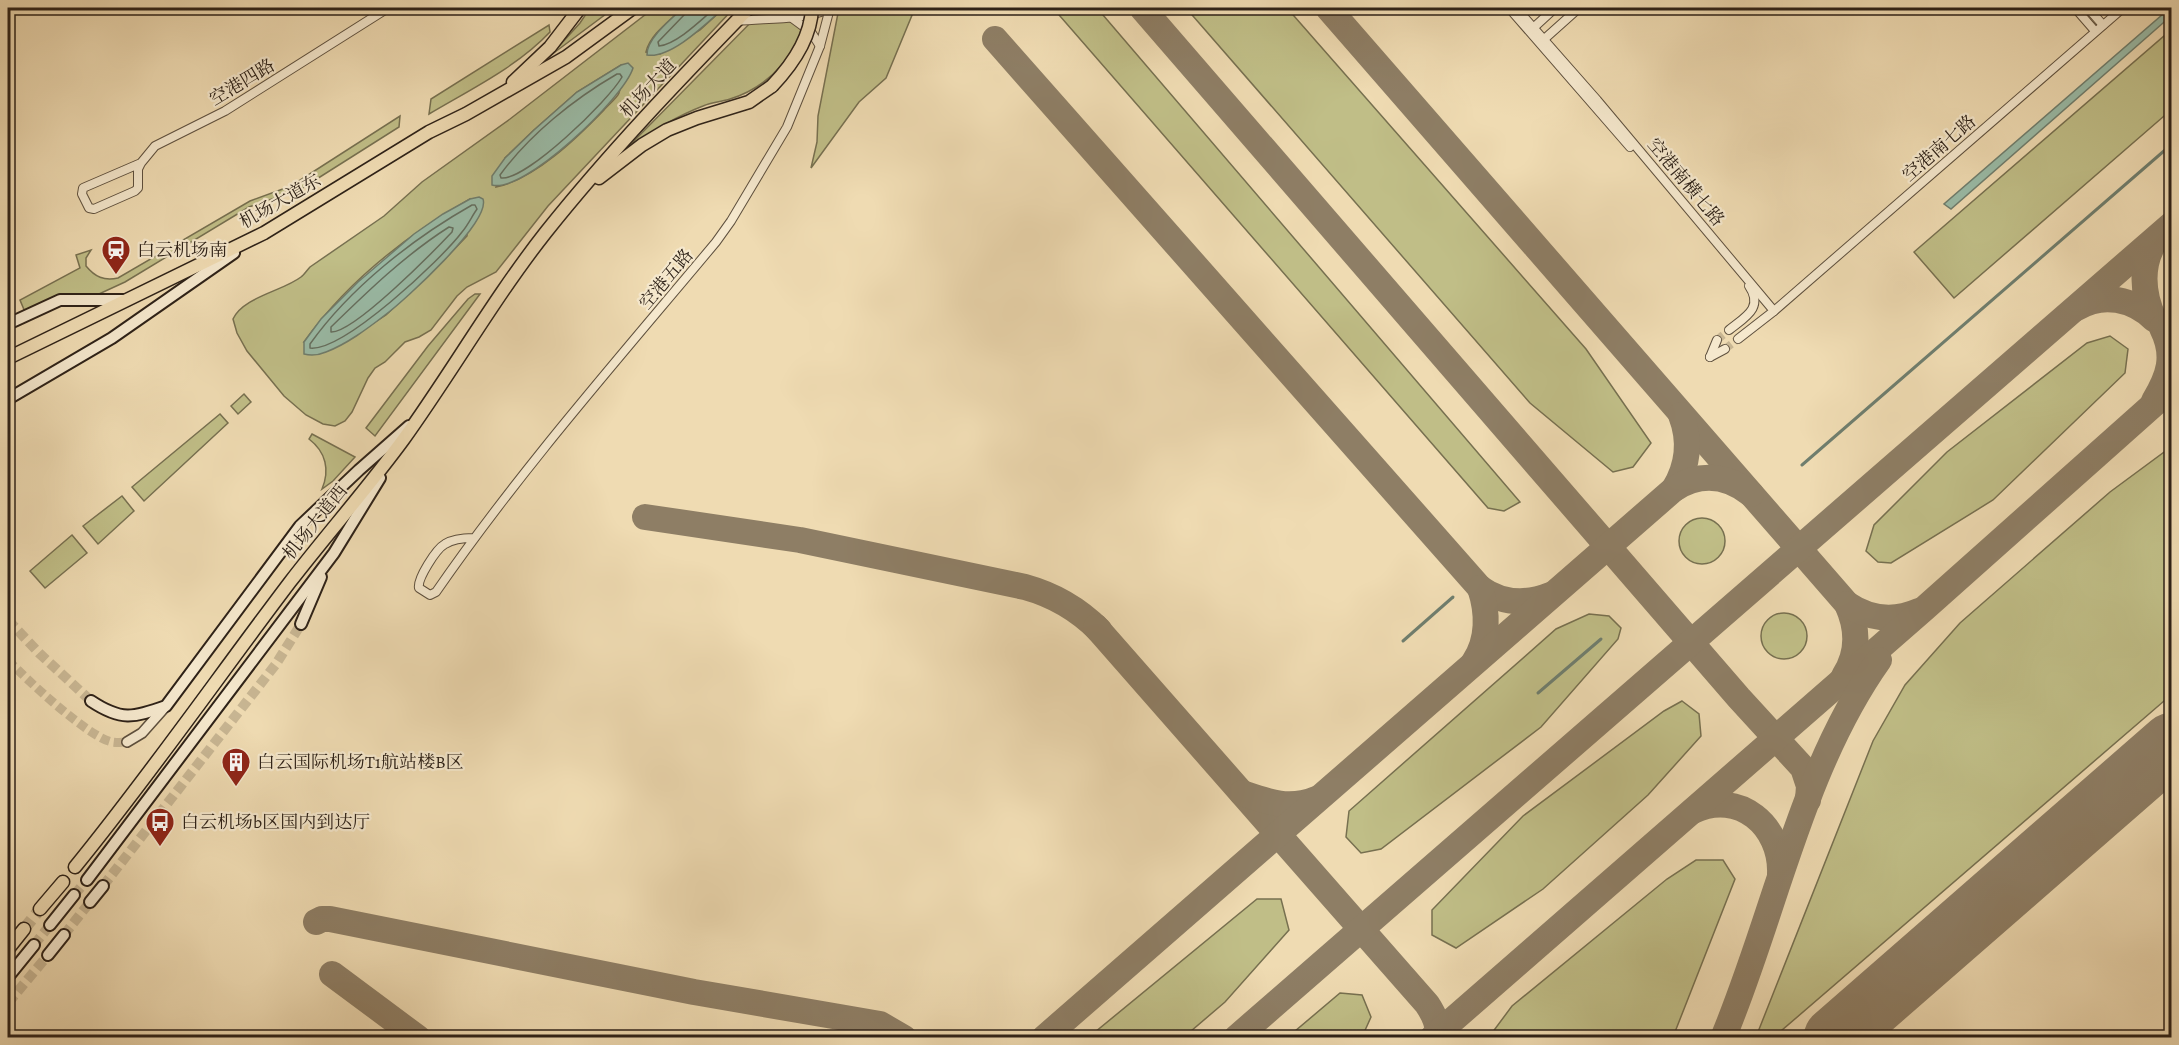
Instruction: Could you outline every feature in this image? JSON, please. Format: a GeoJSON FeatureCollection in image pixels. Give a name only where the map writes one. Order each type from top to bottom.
{"type":"FeatureCollection","features":[{"type":"Feature","properties":{"kind":"highway"},"geometry":{"type":"LineString","coordinates":[[499,95],[564,32],[580,8]]}},
{"type":"Feature","properties":{"kind":"highway"},"geometry":{"type":"LineString","coordinates":[[499,95],[566,57],[633,8]]}},
{"type":"Feature","properties":{"kind":"highway","name":"机场大道"},"geometry":{"type":"LineString","coordinates":[[576,195],[665,95],[749,8]]}},
{"type":"Feature","properties":{"kind":"highway"},"geometry":{"type":"LineString","coordinates":[[576,195],[642,145],[668,129],[749,102],[772,86],[792,62],[802,45],[812,8]]}},
{"type":"Feature","properties":{"kind":"highway","name":"机场大道东"},"geometry":{"type":"LineString","coordinates":[[8,358],[264,233],[429,132],[499,95]]}},
{"type":"Feature","properties":{"kind":"highway","name":"机场大道西"},"geometry":{"type":"LineString","coordinates":[[75,867],[125,805],[292,579],[402,441],[512,279],[576,195]]}},
{"type":"Feature","properties":{"kind":"highway"},"geometry":{"type":"LineString","coordinates":[[40,909],[63,882]]}},
{"type":"Feature","properties":{"kind":"highway"},"geometry":{"type":"LineString","coordinates":[[8,949],[24,929]]}},
{"type":"Feature","properties":{"kind":"main road"},"geometry":{"type":"LineString","coordinates":[[11,397],[112,338],[181,288],[264,233]]}},
{"type":"Feature","properties":{"kind":"main road"},"geometry":{"type":"LineString","coordinates":[[8,324],[60,300],[127,300]]}},
{"type":"Feature","properties":{"kind":"main road"},"geometry":{"type":"LineString","coordinates":[[91,701],[107,711],[124,717],[139,716],[166,706],[300,526],[358,470],[417,420]]}},
{"type":"Feature","properties":{"kind":"main road"},"geometry":{"type":"LineString","coordinates":[[87,880],[334,553],[402,441]]}},
{"type":"Feature","properties":{"kind":"main road"},"geometry":{"type":"LineString","coordinates":[[301,624],[334,553]]}},
{"type":"Feature","properties":{"kind":"main road"},"geometry":{"type":"LineString","coordinates":[[90,902],[103,886]]}},
{"type":"Feature","properties":{"kind":"main road"},"geometry":{"type":"LineString","coordinates":[[50,925],[74,895]]}},
{"type":"Feature","properties":{"kind":"main road"},"geometry":{"type":"LineString","coordinates":[[48,955],[64,935]]}},
{"type":"Feature","properties":{"kind":"main road"},"geometry":{"type":"LineString","coordinates":[[8,977],[34,945]]}},
{"type":"Feature","properties":{"kind":"street","name":"空港四路"},"geometry":{"type":"LineString","coordinates":[[141,163],[155,146],[225,111],[388,8]]}},
{"type":"Feature","properties":{"kind":"street"},"geometry":{"type":"LineString","coordinates":[[736,21],[776,17],[792,18],[830,8]]}},
{"type":"Feature","properties":{"kind":"street","name":"空港五路"},"geometry":{"type":"LineString","coordinates":[[473,538],[456,540],[441,546],[419,579],[419,588],[430,595],[436,592],[473,538],[539,454],[731,221],[787,127],[820,46],[830,8]]}},
{"type":"Feature","properties":{"kind":"street"},"geometry":{"type":"LineString","coordinates":[[1509,8],[1542,41],[1579,8]]}},
{"type":"Feature","properties":{"kind":"street"},"geometry":{"type":"LineString","coordinates":[[1516,8],[1531,29]]}},
{"type":"Feature","properties":{"kind":"street"},"geometry":{"type":"LineString","coordinates":[[1531,29],[1555,8]]}},
{"type":"Feature","properties":{"kind":"street"},"geometry":{"type":"LineString","coordinates":[[2075,8],[2095,31]]}},
{"type":"Feature","properties":{"kind":"street"},"geometry":{"type":"LineString","coordinates":[[2088,8],[2103,25]]}},
{"type":"Feature","properties":{"kind":"street","name":"空港南七路"},"geometry":{"type":"LineString","coordinates":[[1774,311],[2123,8]]}},
{"type":"Feature","properties":{"kind":"street"},"geometry":{"type":"LineString","coordinates":[[792,18],[811,32],[820,46]]}},
{"type":"Feature","properties":{"kind":"street","name":"空港南横七路"},"geometry":{"type":"LineString","coordinates":[[1542,41],[1597,100],[1774,311]]}},
{"type":"Feature","properties":{"kind":"street","name":"空港南横七路"},"geometry":{"type":"LineString","coordinates":[[1542,41],[1754,294],[1755,302],[1751,312],[1729,330]]}},
{"type":"Feature","properties":{"kind":"street"},"geometry":{"type":"LineString","coordinates":[[141,163],[138,169],[138,188],[133,193],[92,209],[89,208],[81,192],[83,188],[141,163]]}},
{"type":"Feature","properties":{"kind":"street"},"geometry":{"type":"LineString","coordinates":[[1738,339],[1774,311]]}},
{"type":"Feature","properties":{"kind":"street"},"geometry":{"type":"LineString","coordinates":[[1717,340],[1710,357],[1725,349]]}},
{"type":"Feature","properties":{"kind":"street"},"geometry":{"type":"LineString","coordinates":[[127,742],[142,733],[166,706]]}},
{"type":"Feature","properties":{"kind":"shaded area"},"geometry":{"type":"Polygon","coordinates":[[[590,8],[614,8],[551,55],[580,23],[590,8]]]}},
{"type":"Feature","properties":{"kind":"shaded area"},"geometry":{"type":"Polygon","coordinates":[[[654,8],[683,8],[656,33],[648,45],[646,52],[660,54],[700,30],[724,8],[734,8],[548,206],[496,272],[467,287],[457,296],[431,330],[405,342],[385,362],[375,368],[345,421],[335,426],[323,424],[306,415],[284,396],[247,351],[237,333],[233,319],[238,311],[254,300],[301,277],[310,267],[384,216],[422,182],[510,119],[654,8]],[[621,65],[577,92],[505,158],[496,187],[511,183],[540,167],[593,121],[619,93],[621,65]],[[470,199],[423,228],[358,280],[304,342],[346,341],[386,315],[467,236],[470,199]]]}},
{"type":"Feature","properties":{"kind":"shaded area"},"geometry":{"type":"Polygon","coordinates":[[[765,8],[804,8],[803,23],[798,38],[782,65],[758,86],[730,99],[693,110],[629,146],[765,8]]]}},
{"type":"Feature","properties":{"kind":"shaded area"},"geometry":{"type":"Polygon","coordinates":[[[839,8],[915,8],[886,78],[859,102],[811,168],[817,142],[818,116],[839,8]]]}},
{"type":"Feature","properties":{"kind":"shaded area"},"geometry":{"type":"Polygon","coordinates":[[[1053,8],[1097,8],[1520,502],[1504,511],[1488,508],[1053,8]]]}},
{"type":"Feature","properties":{"kind":"shaded area"},"geometry":{"type":"Polygon","coordinates":[[[1186,8],[1287,8],[1586,349],[1651,443],[1633,467],[1613,472],[1530,403],[1186,8]]]}},
{"type":"Feature","properties":{"kind":"shaded area"},"geometry":{"type":"Polygon","coordinates":[[[549,25],[550,32],[523,56],[493,77],[429,114],[431,99],[549,25]]]}},
{"type":"Feature","properties":{"kind":"shaded area"},"geometry":{"type":"Polygon","coordinates":[[[2171,30],[2171,110],[1954,298],[1914,252],[2171,30]]]}},
{"type":"Feature","properties":{"kind":"shaded area"},"geometry":{"type":"Polygon","coordinates":[[[400,116],[399,127],[301,189],[249,207],[125,282],[99,294],[62,296],[25,312],[20,300],[80,268],[76,255],[91,250],[86,258],[86,266],[89,270],[104,278],[118,278],[250,201],[291,186],[400,116]]]}},
{"type":"Feature","properties":{"kind":"shaded area"},"geometry":{"type":"Polygon","coordinates":[[[475,294],[480,294],[375,436],[366,428],[428,346],[468,299],[475,294]]]}},
{"type":"Feature","properties":{"kind":"shaded area"},"geometry":{"type":"Polygon","coordinates":[[[2110,336],[2128,349],[2125,373],[1993,500],[1891,563],[1878,562],[1866,551],[1874,525],[1947,452],[2087,343],[2110,336]]]}},
{"type":"Feature","properties":{"kind":"shaded area"},"geometry":{"type":"Polygon","coordinates":[[[244,394],[251,402],[238,414],[231,406],[244,394]]]}},
{"type":"Feature","properties":{"kind":"shaded area"},"geometry":{"type":"Polygon","coordinates":[[[220,414],[228,423],[144,501],[132,487],[220,414]]]}},
{"type":"Feature","properties":{"kind":"shaded area"},"geometry":{"type":"Polygon","coordinates":[[[312,434],[355,457],[333,481],[322,489],[326,475],[325,462],[315,444],[309,439],[312,434]]]}},
{"type":"Feature","properties":{"kind":"shaded area"},"geometry":{"type":"Polygon","coordinates":[[[2171,447],[2171,695],[1774,1037],[1756,1037],[1873,741],[1905,685],[1960,623],[2110,492],[2171,447]]]}},
{"type":"Feature","properties":{"kind":"shaded area"},"geometry":{"type":"Polygon","coordinates":[[[122,496],[134,511],[98,544],[83,526],[122,496]]]}},
{"type":"Feature","properties":{"kind":"shaded area"},"geometry":{"type":"Polygon","coordinates":[[[1702,518],[1718,525],[1725,541],[1718,557],[1702,564],[1686,557],[1679,541],[1686,525],[1702,518]]]}},
{"type":"Feature","properties":{"kind":"shaded area"},"geometry":{"type":"Polygon","coordinates":[[[72,535],[87,553],[45,588],[30,571],[72,535]]]}},
{"type":"Feature","properties":{"kind":"shaded area"},"geometry":{"type":"Polygon","coordinates":[[[1784,613],[1793,614],[1800,620],[1806,627],[1806,645],[1800,652],[1793,658],[1784,659],[1775,658],[1768,652],[1762,645],[1761,636],[1762,627],[1768,620],[1775,614],[1784,613]]]}},
{"type":"Feature","properties":{"kind":"shaded area"},"geometry":{"type":"Polygon","coordinates":[[[1589,614],[1609,616],[1621,628],[1618,639],[1541,727],[1381,849],[1361,853],[1346,837],[1349,811],[1556,629],[1589,614]]]}},
{"type":"Feature","properties":{"kind":"shaded area"},"geometry":{"type":"Polygon","coordinates":[[[1682,701],[1699,714],[1701,736],[1648,795],[1543,889],[1456,948],[1432,935],[1432,910],[1523,816],[1664,711],[1682,701]]]}},
{"type":"Feature","properties":{"kind":"shaded area"},"geometry":{"type":"Polygon","coordinates":[[[1696,860],[1723,860],[1735,879],[1673,1037],[1489,1037],[1512,1006],[1667,879],[1696,860]]]}},
{"type":"Feature","properties":{"kind":"shaded area"},"geometry":{"type":"Polygon","coordinates":[[[1257,899],[1281,899],[1289,930],[1225,1002],[1184,1037],[1089,1037],[1257,899]]]}},
{"type":"Feature","properties":{"kind":"shaded area"},"geometry":{"type":"Polygon","coordinates":[[[1340,993],[1362,995],[1371,1017],[1362,1037],[1288,1037],[1340,993]]]}},
{"type":"Feature","properties":{"kind":"water"},"geometry":{"type":"Polygon","coordinates":[[[683,8],[724,8],[677,46],[657,55],[647,55],[655,36],[683,8]]]}},
{"type":"Feature","properties":{"kind":"water"},"geometry":{"type":"Polygon","coordinates":[[[2170,8],[2171,16],[1951,209],[1944,204],[2170,8]]]}},
{"type":"Feature","properties":{"kind":"water"},"geometry":{"type":"Polygon","coordinates":[[[628,63],[633,68],[626,82],[593,121],[571,141],[526,175],[507,184],[492,185],[492,176],[505,158],[534,130],[577,92],[628,63]]]}},
{"type":"Feature","properties":{"kind":"water"},"geometry":{"type":"Polygon","coordinates":[[[479,197],[483,199],[482,210],[474,225],[444,260],[395,307],[342,345],[321,354],[304,354],[304,342],[321,319],[358,282],[414,234],[443,214],[470,199],[479,197]]]}},
{"type":"Feature","properties":{"kind":"waterway"},"geometry":{"type":"LineString","coordinates":[[1802,465],[2172,144]]}},
{"type":"Feature","properties":{"kind":"waterway"},"geometry":{"type":"LineString","coordinates":[[1403,641],[1453,597]]}},
{"type":"Feature","properties":{"kind":"waterway"},"geometry":{"type":"LineString","coordinates":[[1538,693],[1601,639]]}},
{"type":"Feature","properties":{"kind":"taxiway"},"geometry":{"type":"LineString","coordinates":[[1142,8],[1739,698],[1803,768],[1809,786],[1808,800]]}},
{"type":"Feature","properties":{"kind":"taxiway"},"geometry":{"type":"LineString","coordinates":[[1328,8],[1847,604],[1851,613],[1855,640],[1852,658],[1844,676]]}},
{"type":"Feature","properties":{"kind":"taxiway"},"geometry":{"type":"LineString","coordinates":[[995,39],[1480,588],[1496,597],[1513,601],[1531,600],[1550,595]]}},
{"type":"Feature","properties":{"kind":"taxiway"},"geometry":{"type":"LineString","coordinates":[[1236,1038],[2172,224]]}},
{"type":"Feature","properties":{"kind":"taxiway"},"geometry":{"type":"LineString","coordinates":[[2077,308],[2097,300],[2117,300],[2137,307],[2154,319],[2147,299],[2144,279],[2147,259],[2156,240]]}},
{"type":"Feature","properties":{"kind":"taxiway"},"geometry":{"type":"LineString","coordinates":[[2154,401],[2164,383],[2170,357],[2162,328]]}},
{"type":"Feature","properties":{"kind":"taxiway"},"geometry":{"type":"LineString","coordinates":[[1432,1038],[1925,608],[2172,388]]}},
{"type":"Feature","properties":{"kind":"taxiway"},"geometry":{"type":"LineString","coordinates":[[1674,489],[1685,462],[1687,444],[1681,415]]}},
{"type":"Feature","properties":{"kind":"taxiway"},"geometry":{"type":"LineString","coordinates":[[1044,1038],[1674,489],[1694,480],[1713,478],[1732,483],[1751,494]]}},
{"type":"Feature","properties":{"kind":"taxiway"},"geometry":{"type":"LineString","coordinates":[[645,517],[800,540],[1025,587],[1065,604],[1099,630]]}},
{"type":"Feature","properties":{"kind":"taxiway"},"geometry":{"type":"LineString","coordinates":[[1474,662],[1482,645],[1486,626],[1485,607],[1480,588]]}},
{"type":"Feature","properties":{"kind":"taxiway"},"geometry":{"type":"LineString","coordinates":[[1847,604],[1873,616],[1891,618],[1919,611]]}},
{"type":"Feature","properties":{"kind":"taxiway"},"geometry":{"type":"LineString","coordinates":[[1096,627],[1427,1004],[1437,1024],[1437,1038]]}},
{"type":"Feature","properties":{"kind":"taxiway"},"geometry":{"type":"LineString","coordinates":[[1723,1038],[1809,795],[1852,703],[1879,660]]}},
{"type":"Feature","properties":{"kind":"taxiway"},"geometry":{"type":"LineString","coordinates":[[1242,793],[1279,804],[1297,804],[1316,799]]}},
{"type":"Feature","properties":{"kind":"taxiway"},"geometry":{"type":"LineString","coordinates":[[1693,811],[1710,805],[1726,805],[1754,816],[1774,841],[1779,857],[1780,874]]}},
{"type":"Feature","properties":{"kind":"taxiway"},"geometry":{"type":"LineString","coordinates":[[316,922],[330,919],[694,992],[880,1024],[904,1038]]}},
{"type":"Feature","properties":{"kind":"taxiway"},"geometry":{"type":"LineString","coordinates":[[332,974],[418,1038]]}},
{"type":"Feature","properties":{"kind":"runway"},"geometry":{"type":"LineString","coordinates":[[1835,1038],[2172,744]]}},
{"type":"Feature","properties":{"kind":"tunnel"},"geometry":{"type":"LineString","coordinates":[[1717,340],[1729,330]]}},
{"type":"Feature","properties":{"kind":"tunnel"},"geometry":{"type":"LineString","coordinates":[[1725,349],[1738,339]]}},
{"type":"Feature","properties":{"kind":"tunnel"},"geometry":{"type":"LineString","coordinates":[[8,620],[39,653],[91,701]]}},
{"type":"Feature","properties":{"kind":"tunnel"},"geometry":{"type":"LineString","coordinates":[[103,886],[276,664],[301,624]]}},
{"type":"Feature","properties":{"kind":"tunnel"},"geometry":{"type":"LineString","coordinates":[[8,660],[42,693],[88,730],[112,742],[127,742]]}},
{"type":"Feature","properties":{"kind":"tunnel"},"geometry":{"type":"LineString","coordinates":[[74,895],[87,880]]}},
{"type":"Feature","properties":{"kind":"tunnel"},"geometry":{"type":"LineString","coordinates":[[64,935],[90,902]]}},
{"type":"Feature","properties":{"kind":"tunnel"},"geometry":{"type":"LineString","coordinates":[[24,929],[40,909]]}},
{"type":"Feature","properties":{"kind":"tunnel"},"geometry":{"type":"LineString","coordinates":[[34,945],[50,925]]}},
{"type":"Feature","properties":{"kind":"tunnel"},"geometry":{"type":"LineString","coordinates":[[8,1003],[48,955]]}},
{"type":"Feature","properties":{"kind":"place","name":"白云机场南"},"geometry":{"type":"Point","coordinates":[116,276]}},
{"type":"Feature","properties":{"kind":"place","name":"白云国际机场T1航站楼B区"},"geometry":{"type":"Point","coordinates":[236,788]}},
{"type":"Feature","properties":{"kind":"place","name":"白云机场b区国内到达厅"},"geometry":{"type":"Point","coordinates":[160,848]}}]}
